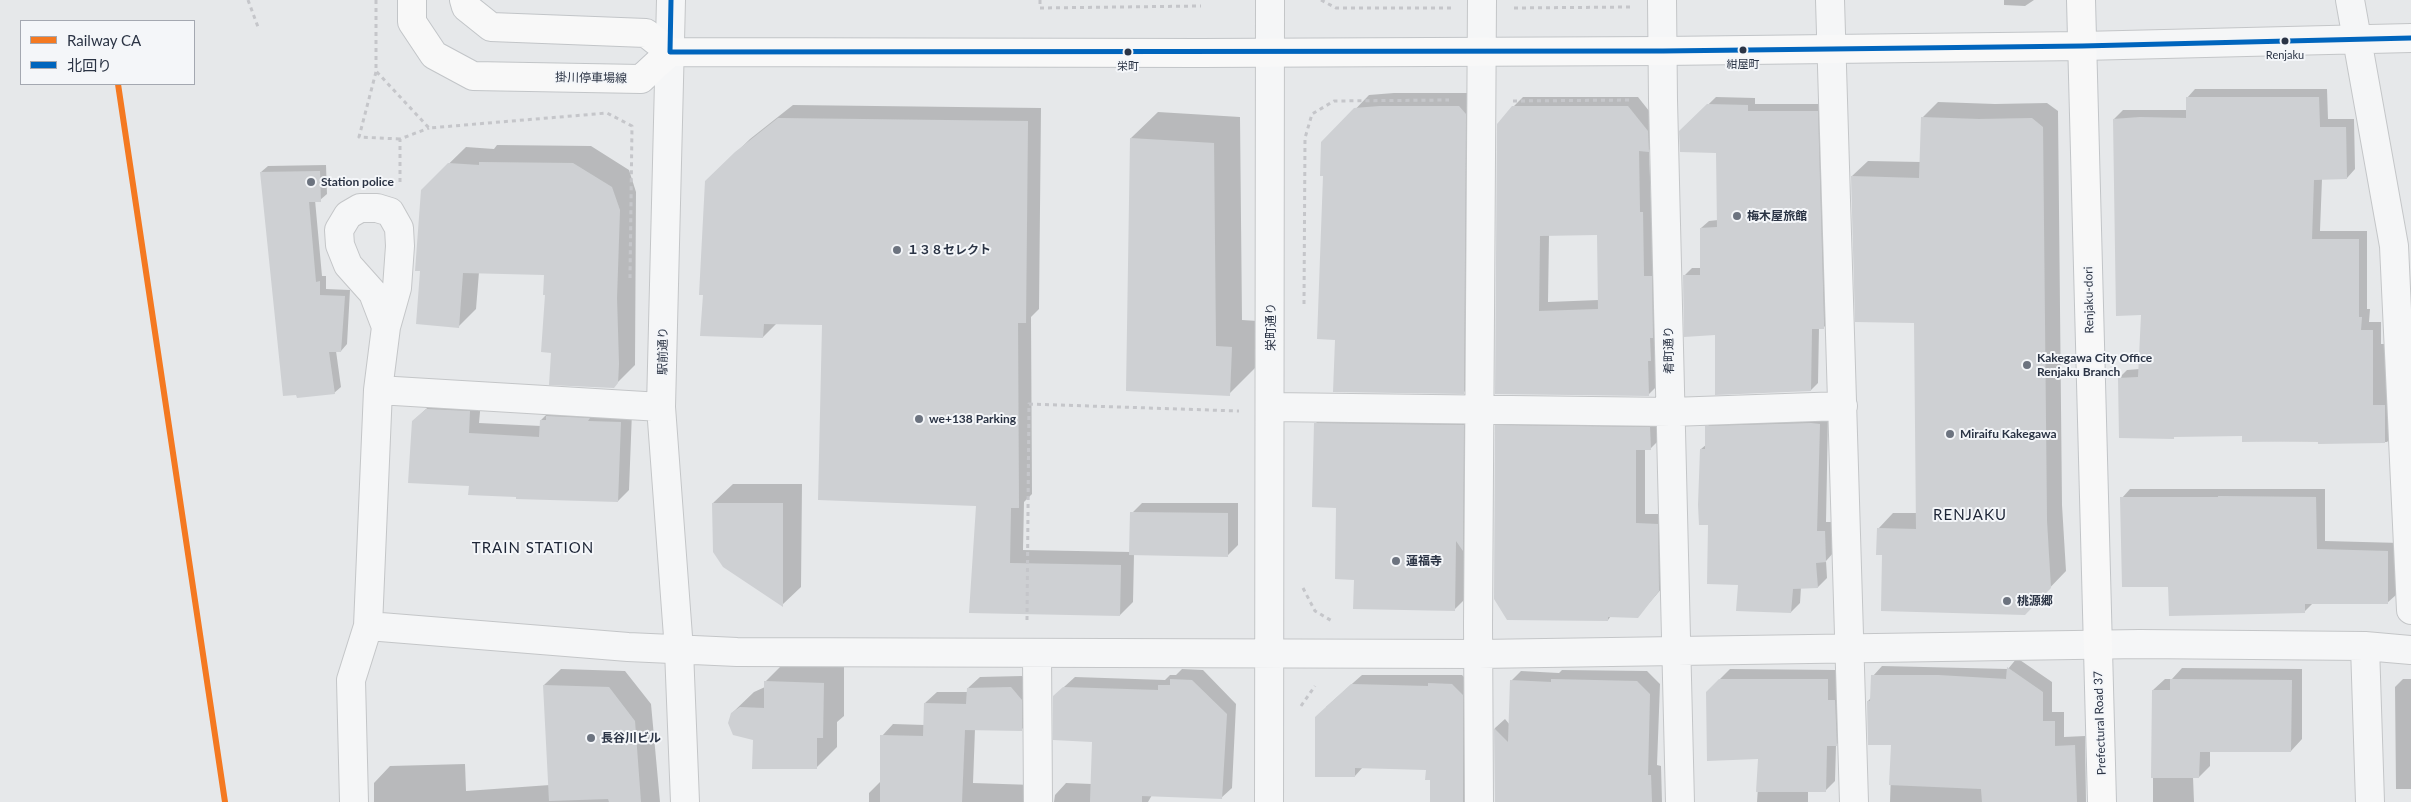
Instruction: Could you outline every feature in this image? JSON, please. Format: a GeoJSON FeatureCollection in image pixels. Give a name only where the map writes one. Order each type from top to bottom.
{"type":"FeatureCollection","features":[{"type":"Feature","properties":{"kind":"main road","name":"掛川停車場線"},"geometry":{"type":"LineString","coordinates":[[412,0],[412,22],[434,55],[473,76],[641,79],[670,52]]}},
{"type":"Feature","properties":{"kind":"main road"},"geometry":{"type":"LineString","coordinates":[[464,0],[466,7],[490,27],[646,33],[670,52],[1663,52],[2082,46]]}},
{"type":"Feature","properties":{"kind":"main road","name":"Renjaku-dori"},"geometry":{"type":"LineString","coordinates":[[2081,0],[2097,645]]}},
{"type":"Feature","properties":{"kind":"main road","name":"Prefectural Road 37"},"geometry":{"type":"LineString","coordinates":[[2097,645],[2102,802]]}},
{"type":"Feature","properties":{"kind":"street","name":"駅前通り"},"geometry":{"type":"LineString","coordinates":[[671,0],[661,407],[679,650],[685,802]]}},
{"type":"Feature","properties":{"kind":"street","name":"栄町通り"},"geometry":{"type":"LineString","coordinates":[[1269,802],[1271,655],[1270,0]]}},
{"type":"Feature","properties":{"kind":"street"},"geometry":{"type":"LineString","coordinates":[[1830,0],[1833,50],[1854,802]]}},
{"type":"Feature","properties":{"kind":"street"},"geometry":{"type":"LineString","coordinates":[[2350,0],[2394,246],[2411,610]]}},
{"type":"Feature","properties":{"kind":"street"},"geometry":{"type":"LineString","coordinates":[[1479,802],[1480,654],[1478,626],[1482,4]]}},
{"type":"Feature","properties":{"kind":"street","name":"肴町通り"},"geometry":{"type":"LineString","coordinates":[[1651,4],[1663,52],[1680,802]]}},
{"type":"Feature","properties":{"kind":"street"},"geometry":{"type":"LineString","coordinates":[[2082,46],[2411,38]]}},
{"type":"Feature","properties":{"kind":"street"},"geometry":{"type":"LineString","coordinates":[[354,802],[351,680],[368,626],[378,390],[386,327]]}},
{"type":"Feature","properties":{"kind":"street"},"geometry":{"type":"LineString","coordinates":[[378,390],[661,407]]}},
{"type":"Feature","properties":{"kind":"street"},"geometry":{"type":"LineString","coordinates":[[1271,407],[1480,408],[1671,412],[1843,406]]}},
{"type":"Feature","properties":{"kind":"street"},"geometry":{"type":"LineString","coordinates":[[368,626],[679,650],[747,652],[1271,655],[1480,654],[1676,649],[2097,645],[2365,646],[2411,650]]}},
{"type":"Feature","properties":{"kind":"street"},"geometry":{"type":"LineString","coordinates":[[2365,646],[2370,802]]}},
{"type":"Feature","properties":{"kind":"street"},"geometry":{"type":"LineString","coordinates":[[1037,653],[1038,802]]}},
{"type":"Feature","properties":{"kind":"path"},"geometry":{"type":"LineString","coordinates":[[248,0],[258,27]]}},
{"type":"Feature","properties":{"kind":"path"},"geometry":{"type":"LineString","coordinates":[[376,0],[376,71],[359,137],[400,139]]}},
{"type":"Feature","properties":{"kind":"path"},"geometry":{"type":"LineString","coordinates":[[1040,0],[1040,8],[1200,6]]}},
{"type":"Feature","properties":{"kind":"path"},"geometry":{"type":"LineString","coordinates":[[1321,0],[1336,8],[1482,4],[1651,4]]}},
{"type":"Feature","properties":{"kind":"path"},"geometry":{"type":"LineString","coordinates":[[376,71],[429,128],[607,113],[632,126],[630,285]]}},
{"type":"Feature","properties":{"kind":"path"},"geometry":{"type":"LineString","coordinates":[[1304,306],[1306,138],[1312,114],[1334,101],[1637,100]]}},
{"type":"Feature","properties":{"kind":"path"},"geometry":{"type":"LineString","coordinates":[[1027,624],[1029,404],[1242,411]]}},
{"type":"Feature","properties":{"kind":"path"},"geometry":{"type":"LineString","coordinates":[[1302,586],[1316,611],[1336,623]]}},
{"type":"Feature","properties":{"kind":"building"},"geometry":{"type":"Polygon","coordinates":[[[2186,97],[2319,97],[2320,127],[2346,127],[2347,179],[2314,180],[2312,239],[2359,239],[2359,317],[2362,317],[2361,330],[2373,330],[2373,405],[2385,405],[2385,443],[2318,444],[2318,441],[2242,442],[2242,436],[2174,437],[2174,439],[2119,438],[2118,378],[2138,377],[2141,315],[2116,316],[2113,119],[2140,117],[2186,118],[2186,97]]]}},
{"type":"Feature","properties":{"kind":"building"},"geometry":{"type":"Polygon","coordinates":[[[1707,104],[1748,105],[1748,111],[1818,111],[1824,329],[1812,329],[1811,391],[1715,395],[1715,335],[1684,337],[1683,275],[1700,275],[1700,228],[1717,227],[1716,153],[1680,152],[1679,131],[1707,104]]]}},
{"type":"Feature","properties":{"kind":"building"},"geometry":{"type":"Polygon","coordinates":[[[1380,106],[1459,106],[1466,114],[1464,394],[1333,392],[1335,340],[1317,339],[1323,176],[1320,176],[1321,142],[1354,108],[1380,106]]]}},
{"type":"Feature","properties":{"kind":"building"},"geometry":{"type":"Polygon","coordinates":[[[1512,106],[1628,106],[1648,131],[1649,152],[1639,151],[1640,212],[1643,212],[1644,276],[1652,276],[1653,338],[1650,338],[1651,361],[1648,361],[1649,396],[1495,394],[1497,124],[1512,106]],[[1597,235],[1540,236],[1539,311],[1598,309],[1597,235]]]}},
{"type":"Feature","properties":{"kind":"building"},"geometry":{"type":"Polygon","coordinates":[[[1921,117],[2032,118],[2043,127],[2047,521],[2051,588],[2025,615],[1881,611],[1882,555],[1876,555],[1877,528],[1916,529],[1914,323],[1855,322],[1851,176],[1919,178],[1921,117]]]}},
{"type":"Feature","properties":{"kind":"building"},"geometry":{"type":"Polygon","coordinates":[[[778,118],[1028,121],[1026,323],[1018,323],[1019,508],[1011,508],[1010,563],[1121,565],[1120,616],[969,613],[976,506],[818,500],[822,325],[764,324],[763,338],[700,336],[703,295],[699,295],[705,181],[735,152],[778,118]]]}},
{"type":"Feature","properties":{"kind":"building"},"geometry":{"type":"Polygon","coordinates":[[[1130,138],[1214,143],[1216,346],[1232,347],[1230,396],[1126,391],[1130,138]]]}},
{"type":"Feature","properties":{"kind":"building"},"geometry":{"type":"Polygon","coordinates":[[[479,162],[573,163],[612,187],[620,210],[617,298],[619,364],[618,383],[614,388],[549,385],[551,353],[541,352],[545,295],[543,295],[544,275],[463,273],[459,328],[416,324],[420,271],[415,271],[421,190],[448,163],[479,165],[479,162]]]}},
{"type":"Feature","properties":{"kind":"building"},"geometry":{"type":"Polygon","coordinates":[[[320,171],[321,202],[309,202],[316,282],[320,281],[320,295],[345,296],[341,352],[329,352],[335,394],[297,398],[296,395],[283,396],[260,172],[320,171]]]}},
{"type":"Feature","properties":{"kind":"building"},"geometry":{"type":"Polygon","coordinates":[[[426,409],[470,411],[469,433],[539,437],[540,420],[546,420],[546,416],[590,418],[588,421],[621,422],[618,502],[516,499],[516,497],[468,495],[469,486],[408,483],[412,421],[426,409]]]}},
{"type":"Feature","properties":{"kind":"building"},"geometry":{"type":"Polygon","coordinates":[[[1314,423],[1464,425],[1463,551],[1456,541],[1455,611],[1353,609],[1354,580],[1335,579],[1336,508],[1312,507],[1314,423]]]}},
{"type":"Feature","properties":{"kind":"building"},"geometry":{"type":"Polygon","coordinates":[[[1820,424],[1817,531],[1825,531],[1826,562],[1816,563],[1818,588],[1793,589],[1791,613],[1736,611],[1738,585],[1707,584],[1708,525],[1699,525],[1698,505],[1700,449],[1705,449],[1705,426],[1820,424]]]}},
{"type":"Feature","properties":{"kind":"building"},"geometry":{"type":"Polygon","coordinates":[[[1495,425],[1650,427],[1651,450],[1636,450],[1636,523],[1658,524],[1659,591],[1638,618],[1608,617],[1608,621],[1507,620],[1494,599],[1495,425]]]}},
{"type":"Feature","properties":{"kind":"building"},"geometry":{"type":"Polygon","coordinates":[[[2120,497],[2316,497],[2317,549],[2388,551],[2388,604],[2305,604],[2305,613],[2169,616],[2168,587],[2122,587],[2120,497]]]}},
{"type":"Feature","properties":{"kind":"building"},"geometry":{"type":"Polygon","coordinates":[[[712,503],[783,503],[783,607],[723,567],[713,552],[712,503]]]}},
{"type":"Feature","properties":{"kind":"building"},"geometry":{"type":"Polygon","coordinates":[[[1130,512],[1228,513],[1228,557],[1129,555],[1130,512]]]}},
{"type":"Feature","properties":{"kind":"building"},"geometry":{"type":"Polygon","coordinates":[[[2007,667],[2043,692],[2043,721],[2055,721],[2055,746],[2075,745],[2077,802],[1982,802],[1981,789],[1889,785],[1891,745],[1868,745],[1867,701],[1870,701],[1871,675],[1938,675],[2006,679],[2007,667]]]}},
{"type":"Feature","properties":{"kind":"building"},"geometry":{"type":"Polygon","coordinates":[[[1170,679],[1192,680],[1227,714],[1222,799],[1142,796],[1142,802],[1090,802],[1092,742],[1053,740],[1053,696],[1063,687],[1158,690],[1158,685],[1170,685],[1170,679]]]}},
{"type":"Feature","properties":{"kind":"building"},"geometry":{"type":"Polygon","coordinates":[[[1551,679],[1637,681],[1650,694],[1648,775],[1651,775],[1652,802],[1495,802],[1494,728],[1508,742],[1510,680],[1551,682],[1551,679]]]}},
{"type":"Feature","properties":{"kind":"building"},"geometry":{"type":"Polygon","coordinates":[[[1719,679],[1828,679],[1828,700],[1835,700],[1837,746],[1827,746],[1826,792],[1756,792],[1758,759],[1707,761],[1706,692],[1719,679]]]}},
{"type":"Feature","properties":{"kind":"building"},"geometry":{"type":"Polygon","coordinates":[[[2170,679],[2292,680],[2291,752],[2200,752],[2199,778],[2151,778],[2152,690],[2170,690],[2170,679]]]}},
{"type":"Feature","properties":{"kind":"building"},"geometry":{"type":"Polygon","coordinates":[[[764,681],[824,683],[823,738],[817,738],[817,769],[752,769],[753,740],[733,735],[728,723],[731,713],[740,707],[764,708],[764,681]]]}},
{"type":"Feature","properties":{"kind":"building"},"geometry":{"type":"Polygon","coordinates":[[[1428,683],[1452,684],[1463,695],[1463,802],[1430,802],[1430,780],[1425,780],[1426,770],[1355,768],[1355,777],[1315,777],[1315,717],[1351,684],[1428,686],[1428,683]]]}},
{"type":"Feature","properties":{"kind":"building","name":"長谷川ビル"},"geometry":{"type":"Polygon","coordinates":[[[543,685],[609,687],[635,721],[641,802],[609,802],[608,799],[549,801],[543,685]]]}},
{"type":"Feature","properties":{"kind":"building"},"geometry":{"type":"Polygon","coordinates":[[[1011,687],[1022,700],[1022,731],[965,730],[962,802],[880,802],[880,735],[923,736],[924,703],[966,704],[967,688],[1011,687]]]}},
{"type":"Feature","properties":{"kind":"rail line","name":"CA"},"geometry":{"type":"LineString","coordinates":[[118,85],[225,802]]}},
{"type":"Feature","properties":{"kind":"transit line","name":"北回り"},"geometry":{"type":"LineString","coordinates":[[671,0],[670,52],[1663,51],[2082,46],[2411,38]]}},
{"type":"Feature","properties":{"kind":"place","name":"Renjaku"},"geometry":{"type":"Point","coordinates":[2285,41]}},
{"type":"Feature","properties":{"kind":"place","name":"紺屋町"},"geometry":{"type":"Point","coordinates":[1743,50]}},
{"type":"Feature","properties":{"kind":"place","name":"栄町"},"geometry":{"type":"Point","coordinates":[1128,52]}},
{"type":"Feature","properties":{"kind":"place","name":"Station police"},"geometry":{"type":"Point","coordinates":[311,182]}},
{"type":"Feature","properties":{"kind":"place","name":"梅木屋旅館"},"geometry":{"type":"Point","coordinates":[1737,216]}},
{"type":"Feature","properties":{"kind":"place","name":"１３８セレクト"},"geometry":{"type":"Point","coordinates":[897,250]}},
{"type":"Feature","properties":{"kind":"place","name":"Kakegawa City Office Renjaku Branch"},"geometry":{"type":"Point","coordinates":[2027,365]}},
{"type":"Feature","properties":{"kind":"place","name":"we+138 Parking"},"geometry":{"type":"Point","coordinates":[919,419]}},
{"type":"Feature","properties":{"kind":"place","name":"Miraifu Kakegawa"},"geometry":{"type":"Point","coordinates":[1950,434]}},
{"type":"Feature","properties":{"kind":"place","name":"蓮福寺"},"geometry":{"type":"Point","coordinates":[1396,561]}},
{"type":"Feature","properties":{"kind":"place","name":"桃源郷"},"geometry":{"type":"Point","coordinates":[2007,601]}},
{"type":"Feature","properties":{"kind":"place","name":"長谷川ビル"},"geometry":{"type":"Point","coordinates":[591,738]}},
{"type":"Feature","properties":{"kind":"district","name":"RENJAKU"},"geometry":{"type":"Point","coordinates":[1970,515]}},
{"type":"Feature","properties":{"kind":"district","name":"TRAIN STATION"},"geometry":{"type":"Point","coordinates":[533,548]}}]}
